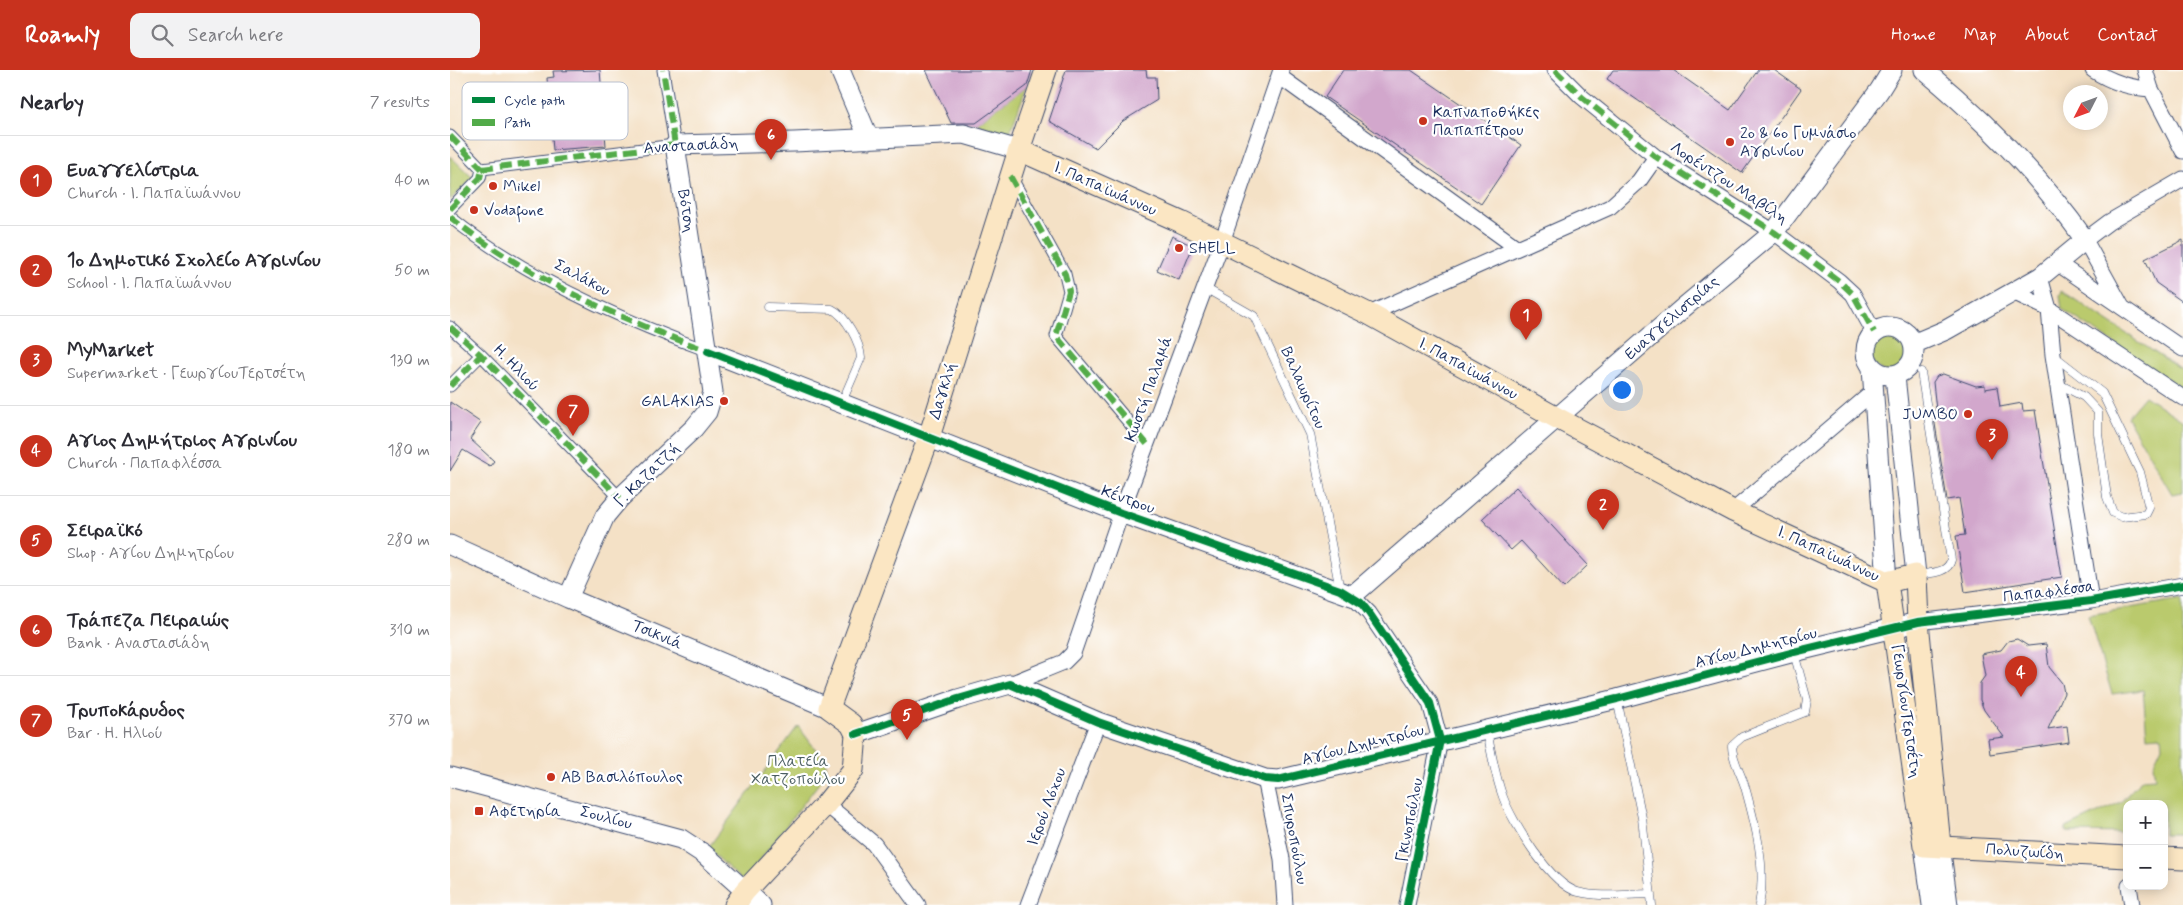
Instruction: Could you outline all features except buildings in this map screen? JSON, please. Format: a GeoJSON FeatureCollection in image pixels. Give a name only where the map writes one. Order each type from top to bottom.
{"type":"FeatureCollection","features":[{"type":"Feature","properties":{"kind":"main road","name":"Δαγκλή"},"geometry":{"type":"LineString","coordinates":[[829,708],[929,437],[1018,150],[1046,70]]}},
{"type":"Feature","properties":{"kind":"main road","name":"Ι. Παπαϊωάννου"},"geometry":{"type":"LineString","coordinates":[[1018,150],[1222,242],[1369,314],[1557,418],[1733,511],[1887,582],[1916,575]]}},
{"type":"Feature","properties":{"kind":"main road","name":"ΓεωργίουΤερτσέτη"},"geometry":{"type":"LineString","coordinates":[[1916,575],[1932,846]]}},
{"type":"Feature","properties":{"kind":"main road","name":"ΓεωργίουΤερτσέτη"},"geometry":{"type":"LineString","coordinates":[[1887,582],[1932,846]]}},
{"type":"Feature","properties":{"kind":"main road","name":"Τσικνιά"},"geometry":{"type":"LineString","coordinates":[[829,708],[844,716],[856,734]]}},
{"type":"Feature","properties":{"kind":"main road"},"geometry":{"type":"LineString","coordinates":[[740,898],[826,804],[853,770],[856,734]]}},
{"type":"Feature","properties":{"kind":"main road","name":"Πολυζωίδη"},"geometry":{"type":"LineString","coordinates":[[1932,846],[2068,855],[2123,862]]}},
{"type":"Feature","properties":{"kind":"main road"},"geometry":{"type":"LineString","coordinates":[[2168,858],[2183,859]]}},
{"type":"Feature","properties":{"kind":"street","name":"Βότση"},"geometry":{"type":"LineString","coordinates":[[663,70],[708,351]]}},
{"type":"Feature","properties":{"kind":"street"},"geometry":{"type":"LineString","coordinates":[[840,70],[868,139]]}},
{"type":"Feature","properties":{"kind":"street","name":"Λορέντζου Μαβίλη"},"geometry":{"type":"LineString","coordinates":[[1555,70],[1589,103],[1656,157],[1774,232],[1839,281],[1852,294],[1874,332]]}},
{"type":"Feature","properties":{"kind":"street","name":"Ευαγγελιστρίας"},"geometry":{"type":"LineString","coordinates":[[1346,593],[1557,418],[1774,232],[1880,91],[1892,70]]}},
{"type":"Feature","properties":{"kind":"street"},"geometry":{"type":"LineString","coordinates":[[1924,70],[1969,110],[2044,186],[2085,240],[2122,307]]}},
{"type":"Feature","properties":{"kind":"street"},"geometry":{"type":"LineString","coordinates":[[2094,70],[2119,83],[2137,89],[2151,89]]}},
{"type":"Feature","properties":{"kind":"street"},"geometry":{"type":"LineString","coordinates":[[2144,70],[2151,89],[2183,151]]}},
{"type":"Feature","properties":{"kind":"street"},"geometry":{"type":"LineString","coordinates":[[1280,73],[1516,247]]}},
{"type":"Feature","properties":{"kind":"street","name":"Κωστή Παλαμά"},"geometry":{"type":"LineString","coordinates":[[1010,684],[1064,662],[1073,653],[1147,444],[1222,242],[1280,73]]}},
{"type":"Feature","properties":{"kind":"street","name":"Αναστασιάδη"},"geometry":{"type":"LineString","coordinates":[[482,168],[675,145],[964,134],[1018,150]]}},
{"type":"Feature","properties":{"kind":"street"},"geometry":{"type":"LineString","coordinates":[[450,136],[482,168],[480,178],[450,209]]}},
{"type":"Feature","properties":{"kind":"street"},"geometry":{"type":"LineString","coordinates":[[1369,314],[1516,247],[1587,219],[1610,207],[1638,181],[1656,157]]}},
{"type":"Feature","properties":{"kind":"street"},"geometry":{"type":"LineString","coordinates":[[1010,176],[1066,274],[1068,291],[1056,336],[1147,444]]}},
{"type":"Feature","properties":{"kind":"street"},"geometry":{"type":"LineString","coordinates":[[1913,344],[1946,330],[2040,277],[2109,222],[2183,179]]}},
{"type":"Feature","properties":{"kind":"street","name":"Σαλάκου"},"geometry":{"type":"LineString","coordinates":[[450,217],[494,249],[582,297],[644,328],[708,351]]}},
{"type":"Feature","properties":{"kind":"street"},"geometry":{"type":"LineString","coordinates":[[2057,262],[2183,349]]}},
{"type":"Feature","properties":{"kind":"street"},"geometry":{"type":"LineString","coordinates":[[2040,277],[2049,310],[2057,383],[2091,601]]}},
{"type":"Feature","properties":{"kind":"street"},"geometry":{"type":"LineString","coordinates":[[2013,292],[2049,310],[2183,398]]}},
{"type":"Feature","properties":{"kind":"street","name":"Η. Ηλιού"},"geometry":{"type":"LineString","coordinates":[[450,327],[482,355],[620,498]]}},
{"type":"Feature","properties":{"kind":"street"},"geometry":{"type":"LineString","coordinates":[[1896,327],[1910,336],[1913,344],[1913,360],[1909,367],[1895,376],[1879,373],[1868,362],[1866,346],[1874,332],[1881,328],[1896,327]]}},
{"type":"Feature","properties":{"kind":"street","name":"Κέντρου"},"geometry":{"type":"LineString","coordinates":[[708,351],[1122,513],[1346,593],[1369,613],[1430,703],[1440,740]]}},
{"type":"Feature","properties":{"kind":"street","name":"Γ. Καζατζή"},"geometry":{"type":"LineString","coordinates":[[568,598],[605,516],[620,498],[679,444],[706,412],[713,392],[708,351]]}},
{"type":"Feature","properties":{"kind":"street"},"geometry":{"type":"LineString","coordinates":[[450,386],[482,355]]}},
{"type":"Feature","properties":{"kind":"street","name":"ΓεωργίουΤερτσέτη"},"geometry":{"type":"LineString","coordinates":[[1872,368],[1887,582]]}},
{"type":"Feature","properties":{"kind":"street","name":"ΓεωργίουΤερτσέτη"},"geometry":{"type":"LineString","coordinates":[[1895,376],[1916,575]]}},
{"type":"Feature","properties":{"kind":"street"},"geometry":{"type":"LineString","coordinates":[[1733,511],[1874,391]]}},
{"type":"Feature","properties":{"kind":"street","name":"Τσικνιά"},"geometry":{"type":"LineString","coordinates":[[450,545],[568,598],[829,708]]}},
{"type":"Feature","properties":{"kind":"street","name":"Παπαφλέσσα"},"geometry":{"type":"LineString","coordinates":[[1918,622],[2091,601],[2183,585]]}},
{"type":"Feature","properties":{"kind":"street","name":"Αγίου Δημητρίου"},"geometry":{"type":"LineString","coordinates":[[1010,684],[1098,722],[1265,779],[1291,778],[1487,728],[1617,699],[1794,652],[1918,622]]}},
{"type":"Feature","properties":{"kind":"street"},"geometry":{"type":"LineString","coordinates":[[856,734],[966,696],[1010,684]]}},
{"type":"Feature","properties":{"kind":"street","name":"Ιερού Λόχου"},"geometry":{"type":"LineString","coordinates":[[1028,905],[1098,722]]}},
{"type":"Feature","properties":{"kind":"street","name":"Γκινοπούλου"},"geometry":{"type":"LineString","coordinates":[[1407,905],[1440,740]]}},
{"type":"Feature","properties":{"kind":"street","name":"Σουλίου"},"geometry":{"type":"LineString","coordinates":[[450,777],[681,839],[704,854],[740,898],[761,905]]}},
{"type":"Feature","properties":{"kind":"street","name":"Σπυροπούλου"},"geometry":{"type":"LineString","coordinates":[[1265,779],[1285,877],[1285,905]]}},
{"type":"Feature","properties":{"kind":"street"},"geometry":{"type":"LineString","coordinates":[[826,804],[874,844],[918,905]]}},
{"type":"Feature","properties":{"kind":"street","name":"ΓεωργίουΤερτσέτη"},"geometry":{"type":"LineString","coordinates":[[1932,846],[1932,905]]}},
{"type":"Feature","properties":{"kind":"street","name":"ΓεωργίουΤερτσέτη"},"geometry":{"type":"LineString","coordinates":[[1932,846],[1948,905]]}},
{"type":"Feature","properties":{"kind":"street"},"geometry":{"type":"LineString","coordinates":[[2130,890],[2132,905]]}},
{"type":"Feature","properties":{"kind":"lane","name":"Βαλαωρίτου"},"geometry":{"type":"LineString","coordinates":[[1205,288],[1254,316],[1310,434],[1346,593]]}},
{"type":"Feature","properties":{"kind":"lane"},"geometry":{"type":"LineString","coordinates":[[768,307],[832,309],[845,321],[861,350],[861,358],[842,402]]}},
{"type":"Feature","properties":{"kind":"lane"},"geometry":{"type":"LineString","coordinates":[[2053,355],[2102,393],[2143,479],[2149,508],[2146,514],[2122,517],[2113,513],[2108,503],[2104,479],[2098,434],[2098,412],[2084,397],[2057,383]]}},
{"type":"Feature","properties":{"kind":"lane"},"geometry":{"type":"LineString","coordinates":[[1916,575],[1948,568],[1951,560],[1921,372]]}},
{"type":"Feature","properties":{"kind":"lane"},"geometry":{"type":"LineString","coordinates":[[1759,905],[1762,876],[1760,861],[1751,814],[1732,746],[1742,737],[1805,712],[1807,700],[1794,652]]}},
{"type":"Feature","properties":{"kind":"lane"},"geometry":{"type":"LineString","coordinates":[[1617,699],[1642,818],[1652,905]]}},
{"type":"Feature","properties":{"kind":"lane"},"geometry":{"type":"LineString","coordinates":[[1487,728],[1503,798],[1519,826],[1552,873],[1564,885],[1576,892],[1601,895],[1650,894]]}},
{"type":"Feature","properties":{"kind":"green space"},"geometry":{"type":"Polygon","coordinates":[[[1027,86],[1010,132],[1007,134],[976,123],[1027,86]]]}},
{"type":"Feature","properties":{"kind":"green space"},"geometry":{"type":"Polygon","coordinates":[[[450,156],[473,178],[450,200],[450,156]]]}},
{"type":"Feature","properties":{"kind":"green space"},"geometry":{"type":"Polygon","coordinates":[[[2062,291],[2183,371],[2183,389],[2062,309],[2060,295],[2062,291]]]}},
{"type":"Feature","properties":{"kind":"green space"},"geometry":{"type":"Polygon","coordinates":[[[1890,332],[1904,338],[1910,352],[1904,366],[1890,372],[1876,366],[1870,352],[1876,338],[1890,332]]]}},
{"type":"Feature","properties":{"kind":"green space"},"geometry":{"type":"Polygon","coordinates":[[[2145,396],[2183,421],[2183,492],[2172,494],[2127,417],[2145,396]]]}},
{"type":"Feature","properties":{"kind":"green space"},"geometry":{"type":"Polygon","coordinates":[[[2183,599],[2183,834],[2168,834],[2168,800],[2123,800],[2123,833],[2066,832],[2066,828],[2121,802],[2142,779],[2155,778],[2153,765],[2162,746],[2161,736],[2147,737],[2143,690],[2112,694],[2088,615],[2183,599]]]}},
{"type":"Feature","properties":{"kind":"green space","name":"Πλατεία Χατζοπούλου"},"geometry":{"type":"Polygon","coordinates":[[[798,726],[826,763],[826,774],[747,877],[741,880],[708,848],[798,726]]]}},
{"type":"Feature","properties":{"kind":"marked path"},"geometry":{"type":"LineString","coordinates":[[482,169],[675,145],[663,70]]}},
{"type":"Feature","properties":{"kind":"marked path"},"geometry":{"type":"LineString","coordinates":[[1555,70],[1582,97],[1656,157],[1774,232],[1839,281],[1853,294],[1874,332]]}},
{"type":"Feature","properties":{"kind":"marked path"},"geometry":{"type":"LineString","coordinates":[[450,136],[482,169]]}},
{"type":"Feature","properties":{"kind":"marked path"},"geometry":{"type":"LineString","coordinates":[[450,209],[480,178],[482,169]]}},
{"type":"Feature","properties":{"kind":"marked path"},"geometry":{"type":"LineString","coordinates":[[1010,176],[1065,274],[1069,291],[1056,336],[1147,444]]}},
{"type":"Feature","properties":{"kind":"marked path"},"geometry":{"type":"LineString","coordinates":[[450,217],[509,258],[573,294],[641,325],[708,351]]}},
{"type":"Feature","properties":{"kind":"marked path"},"geometry":{"type":"LineString","coordinates":[[450,327],[481,355],[620,498]]}},
{"type":"Feature","properties":{"kind":"marked path"},"geometry":{"type":"LineString","coordinates":[[450,386],[481,355]]}},
{"type":"Feature","properties":{"kind":"cycle path"},"geometry":{"type":"LineString","coordinates":[[708,351],[1121,513],[1340,590],[1361,603],[1430,703],[1440,740],[1407,905]]}},
{"type":"Feature","properties":{"kind":"cycle path"},"geometry":{"type":"LineString","coordinates":[[856,734],[958,699],[1010,684],[1098,722],[1265,779],[1278,780],[1617,699],[1794,652],[1918,622],[2091,601],[2183,585]]}},
{"type":"Feature","properties":{"kind":"place","name":"Καπναποθήκες Παπαπέτρου"},"geometry":{"type":"Point","coordinates":[1423,121]}},
{"type":"Feature","properties":{"kind":"place","name":"2ο & 6ο Γυμνάσιο Αγρινίου"},"geometry":{"type":"Point","coordinates":[1730,142]}},
{"type":"Feature","properties":{"kind":"place","name":"Τράπεζα Πειραιώς"},"geometry":{"type":"Point","coordinates":[771,160]}},
{"type":"Feature","properties":{"kind":"place","name":"Mikel"},"geometry":{"type":"Point","coordinates":[493,186]}},
{"type":"Feature","properties":{"kind":"place","name":"Vodafone"},"geometry":{"type":"Point","coordinates":[474,210]}},
{"type":"Feature","properties":{"kind":"place","name":"SHELL"},"geometry":{"type":"Point","coordinates":[1179,248]}},
{"type":"Feature","properties":{"kind":"place","name":"Ευαγγελίστρια"},"geometry":{"type":"Point","coordinates":[1526,340]}},
{"type":"Feature","properties":{"kind":"place","name":"GALAXIAS"},"geometry":{"type":"Point","coordinates":[724,401]}},
{"type":"Feature","properties":{"kind":"place","name":"JUMBO"},"geometry":{"type":"Point","coordinates":[1968,414]}},
{"type":"Feature","properties":{"kind":"place","name":"Τρυποκάρυδος"},"geometry":{"type":"Point","coordinates":[573,436]}},
{"type":"Feature","properties":{"kind":"place","name":"MyMarket"},"geometry":{"type":"Point","coordinates":[1992,460]}},
{"type":"Feature","properties":{"kind":"place","name":"1ο Δημοτικό Σχολείο Αγρινίου"},"geometry":{"type":"Point","coordinates":[1603,530]}},
{"type":"Feature","properties":{"kind":"place","name":"Αγιος Δημήτριος Αγρινίου"},"geometry":{"type":"Point","coordinates":[2021,697]}},
{"type":"Feature","properties":{"kind":"place","name":"Σειραϊκό"},"geometry":{"type":"Point","coordinates":[907,740]}},
{"type":"Feature","properties":{"kind":"place","name":"ΑΒ Βασιλόπουλος"},"geometry":{"type":"Point","coordinates":[551,777]}},
{"type":"Feature","properties":{"kind":"place","name":"Αφετηρία"},"geometry":{"type":"Point","coordinates":[479,811]}}]}
